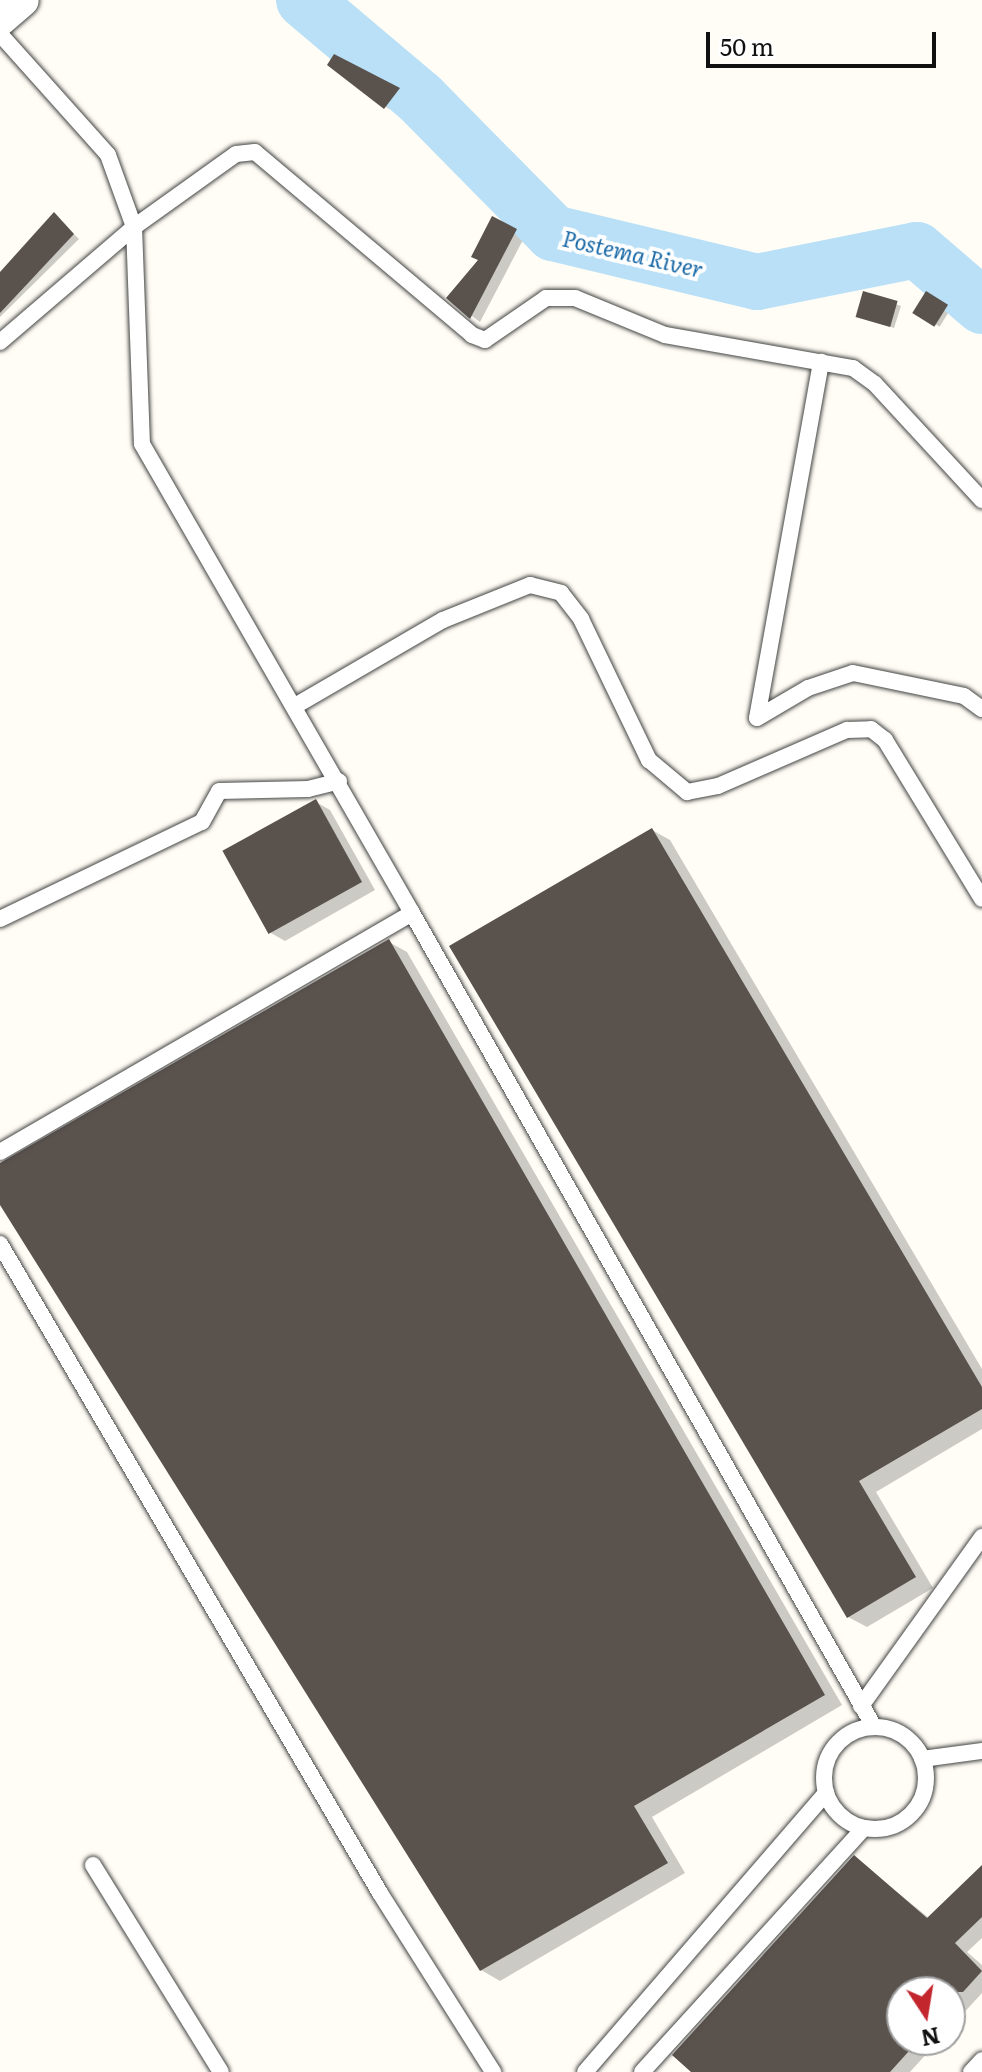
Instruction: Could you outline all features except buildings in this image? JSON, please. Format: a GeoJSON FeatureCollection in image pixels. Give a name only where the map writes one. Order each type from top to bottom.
{"type":"FeatureCollection","features":[{"type":"Feature","properties":{"kind":"street"},"geometry":{"type":"LineString","coordinates":[[0,20],[23,0]]}},
{"type":"Feature","properties":{"kind":"lane"},"geometry":{"type":"LineString","coordinates":[[0,34],[108,155],[134,227],[142,444],[339,781],[874,1727]]}},
{"type":"Feature","properties":{"kind":"lane"},"geometry":{"type":"LineString","coordinates":[[0,342],[134,227],[236,154],[255,152],[472,335],[485,340],[546,298],[575,298],[665,335],[853,368],[875,384],[982,500]]}},
{"type":"Feature","properties":{"kind":"lane"},"geometry":{"type":"LineString","coordinates":[[821,362],[757,718],[808,688],[853,673],[964,696],[982,709]]}},
{"type":"Feature","properties":{"kind":"lane"},"geometry":{"type":"LineString","coordinates":[[295,706],[443,620],[530,585],[561,593],[581,619],[649,760],[687,792],[718,786],[847,730],[871,729],[885,740],[982,899]]}},
{"type":"Feature","properties":{"kind":"lane"},"geometry":{"type":"LineString","coordinates":[[0,919],[202,822],[219,791],[308,789],[339,781]]}},
{"type":"Feature","properties":{"kind":"lane"},"geometry":{"type":"LineString","coordinates":[[0,1152],[412,913]]}},
{"type":"Feature","properties":{"kind":"lane"},"geometry":{"type":"LineString","coordinates":[[0,1244],[380,1893],[493,2072]]}},
{"type":"Feature","properties":{"kind":"lane"},"geometry":{"type":"LineString","coordinates":[[861,1706],[982,1537]]}},
{"type":"Feature","properties":{"kind":"lane"},"geometry":{"type":"LineString","coordinates":[[874,1727],[903,1736],[922,1759],[925,1783],[918,1805],[895,1825],[864,1828],[840,1816],[826,1793],[826,1762],[844,1737],[874,1727]]}},
{"type":"Feature","properties":{"kind":"lane"},"geometry":{"type":"LineString","coordinates":[[922,1759],[982,1751]]}},
{"type":"Feature","properties":{"kind":"lane"},"geometry":{"type":"LineString","coordinates":[[585,2072],[826,1793]]}},
{"type":"Feature","properties":{"kind":"lane"},"geometry":{"type":"LineString","coordinates":[[642,2072],[864,1828]]}},
{"type":"Feature","properties":{"kind":"lane"},"geometry":{"type":"LineString","coordinates":[[93,1865],[221,2072]]}},
{"type":"Feature","properties":{"kind":"lane"},"geometry":{"type":"LineString","coordinates":[[971,2072],[982,2060]]}},
{"type":"Feature","properties":{"kind":"waterway","name":"Postema River"},"geometry":{"type":"LineString","coordinates":[[304,0],[420,98],[553,233],[757,282],[917,250],[982,306]]}}]}
